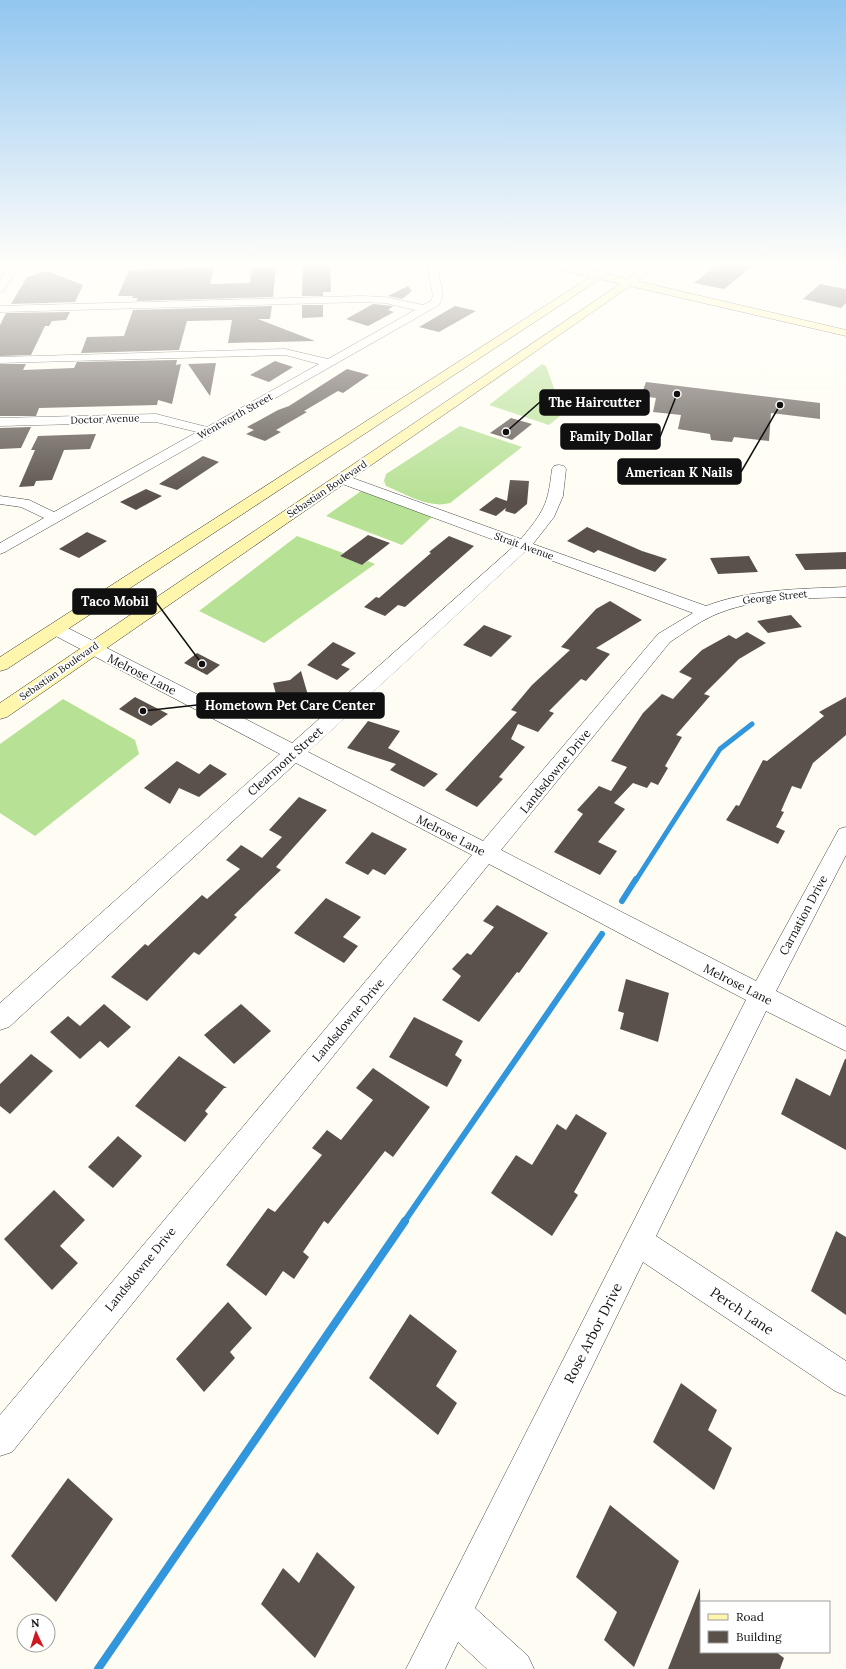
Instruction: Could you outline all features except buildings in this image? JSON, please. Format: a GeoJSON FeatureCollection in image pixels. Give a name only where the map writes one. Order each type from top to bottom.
{"type":"FeatureCollection","features":[{"type":"Feature","properties":{"kind":"main road"},"geometry":{"type":"LineString","coordinates":[[0,665],[496,343]]}},
{"type":"Feature","properties":{"kind":"main road","name":"Sebastian Boulevard"},"geometry":{"type":"LineString","coordinates":[[0,712],[542,343]]}},
{"type":"Feature","properties":{"kind":"street","name":"Wentworth Street"},"geometry":{"type":"LineString","coordinates":[[0,549],[365,343]]}},
{"type":"Feature","properties":{"kind":"street"},"geometry":{"type":"LineString","coordinates":[[0,360],[285,352],[330,363]]}},
{"type":"Feature","properties":{"kind":"street","name":"Doctor Avenue"},"geometry":{"type":"LineString","coordinates":[[0,422],[156,418],[209,431]]}},
{"type":"Feature","properties":{"kind":"street","name":"Clearmont Street"},"geometry":{"type":"LineString","coordinates":[[0,1019],[523,546],[547,517],[556,496],[559,469]]}},
{"type":"Feature","properties":{"kind":"street","name":"Strait Avenue"},"geometry":{"type":"LineString","coordinates":[[342,479],[706,612]]}},
{"type":"Feature","properties":{"kind":"street"},"geometry":{"type":"LineString","coordinates":[[0,500],[24,503],[55,518]]}},
{"type":"Feature","properties":{"kind":"street","name":"George Street"},"geometry":{"type":"LineString","coordinates":[[706,612],[742,600],[801,594],[846,592]]}},
{"type":"Feature","properties":{"kind":"street","name":"Landsdowne Drive"},"geometry":{"type":"LineString","coordinates":[[0,1440],[664,638],[706,612]]}},
{"type":"Feature","properties":{"kind":"street","name":"Melrose Lane"},"geometry":{"type":"LineString","coordinates":[[56,629],[846,1040]]}},
{"type":"Feature","properties":{"kind":"street","name":"Carnation Drive"},"geometry":{"type":"LineString","coordinates":[[761,996],[846,835]]}},
{"type":"Feature","properties":{"kind":"street","name":"Rose Arbor Drive"},"geometry":{"type":"LineString","coordinates":[[425,1669],[761,996]]}},
{"type":"Feature","properties":{"kind":"street","name":"Perch Lane"},"geometry":{"type":"LineString","coordinates":[[639,1242],[846,1380]]}},
{"type":"Feature","properties":{"kind":"street"},"geometry":{"type":"LineString","coordinates":[[453,1613],[515,1669]]}},
{"type":"Feature","properties":{"kind":"green space"},"geometry":{"type":"Polygon","coordinates":[[[542,364],[546,366],[560,405],[560,416],[549,425],[489,405],[542,364]]]}},
{"type":"Feature","properties":{"kind":"green space"},"geometry":{"type":"Polygon","coordinates":[[[460,426],[522,447],[450,503],[434,504],[418,500],[386,486],[384,481],[386,474],[460,426]]]}},
{"type":"Feature","properties":{"kind":"green space"},"geometry":{"type":"Polygon","coordinates":[[[361,491],[432,517],[402,545],[326,516],[361,491]]]}},
{"type":"Feature","properties":{"kind":"green space"},"geometry":{"type":"Polygon","coordinates":[[[297,536],[343,553],[340,556],[362,565],[368,561],[375,564],[264,643],[199,611],[297,536]]]}},
{"type":"Feature","properties":{"kind":"green space"},"geometry":{"type":"Polygon","coordinates":[[[63,699],[135,740],[139,754],[35,836],[0,813],[0,744],[63,699]]]}},
{"type":"Feature","properties":{"kind":"waterway"},"geometry":{"type":"LineString","coordinates":[[636,880],[720,749],[752,724]]}},
{"type":"Feature","properties":{"kind":"waterway"},"geometry":{"type":"LineString","coordinates":[[622,901],[636,879]]}},
{"type":"Feature","properties":{"kind":"waterway"},"geometry":{"type":"LineString","coordinates":[[404,1222],[602,934]]}},
{"type":"Feature","properties":{"kind":"waterway"},"geometry":{"type":"LineString","coordinates":[[98,1669],[405,1221]]}},
{"type":"Feature","properties":{"kind":"place","name":"Family Dollar"},"geometry":{"type":"Point","coordinates":[677,394]}},
{"type":"Feature","properties":{"kind":"place","name":"American K Nails"},"geometry":{"type":"Point","coordinates":[780,405]}},
{"type":"Feature","properties":{"kind":"place","name":"The Haircutter"},"geometry":{"type":"Point","coordinates":[506,432]}},
{"type":"Feature","properties":{"kind":"place","name":"Taco Mobil"},"geometry":{"type":"Point","coordinates":[202,664]}},
{"type":"Feature","properties":{"kind":"place","name":"Hometown Pet Care Center"},"geometry":{"type":"Point","coordinates":[143,711]}}]}
